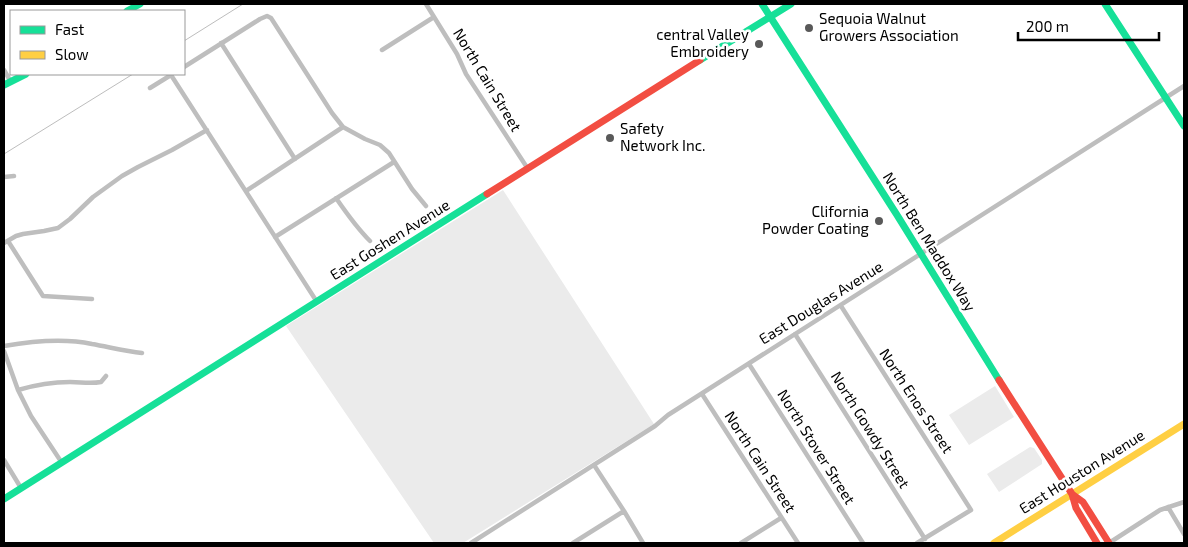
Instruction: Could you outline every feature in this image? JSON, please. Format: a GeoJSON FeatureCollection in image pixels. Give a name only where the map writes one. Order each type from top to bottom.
{"type":"FeatureCollection","features":[{"type":"Feature","properties":{"kind":"street"},"geometry":{"type":"LineString","coordinates":[[129,10],[140,4]]}},
{"type":"Feature","properties":{"kind":"street","name":"North Cain Street"},"geometry":{"type":"LineString","coordinates":[[426,4],[457,54],[466,74],[528,169]]}},
{"type":"Feature","properties":{"kind":"street","name":"North Ben Maddox Way"},"geometry":{"type":"LineString","coordinates":[[762,4],[922,254],[1072,494],[1076,508],[1097,543]]}},
{"type":"Feature","properties":{"kind":"street","name":"East Goshen Avenue"},"geometry":{"type":"LineString","coordinates":[[4,499],[791,4]]}},
{"type":"Feature","properties":{"kind":"street"},"geometry":{"type":"LineString","coordinates":[[1105,4],[1184,126]]}},
{"type":"Feature","properties":{"kind":"street"},"geometry":{"type":"LineString","coordinates":[[185,66],[260,19],[267,16],[271,18],[343,127],[380,145],[389,153],[412,189],[426,206]]}},
{"type":"Feature","properties":{"kind":"street"},"geometry":{"type":"LineString","coordinates":[[382,50],[434,17]]}},
{"type":"Feature","properties":{"kind":"street"},"geometry":{"type":"LineString","coordinates":[[221,44],[295,159]]}},
{"type":"Feature","properties":{"kind":"street"},"geometry":{"type":"LineString","coordinates":[[4,70],[11,82]]}},
{"type":"Feature","properties":{"kind":"street"},"geometry":{"type":"LineString","coordinates":[[4,85],[24,75]]}},
{"type":"Feature","properties":{"kind":"street"},"geometry":{"type":"LineString","coordinates":[[150,88],[171,75]]}},
{"type":"Feature","properties":{"kind":"street"},"geometry":{"type":"LineString","coordinates":[[174,75],[317,302]]}},
{"type":"Feature","properties":{"kind":"street","name":"East Douglas Avenue"},"geometry":{"type":"LineString","coordinates":[[471,543],[1184,86]]}},
{"type":"Feature","properties":{"kind":"street"},"geometry":{"type":"LineString","coordinates":[[246,191],[343,127]]}},
{"type":"Feature","properties":{"kind":"street"},"geometry":{"type":"LineString","coordinates":[[92,299],[43,296],[6,242],[23,234],[52,230],[63,225],[93,197],[122,176],[207,130]]}},
{"type":"Feature","properties":{"kind":"street"},"geometry":{"type":"LineString","coordinates":[[275,237],[394,162]]}},
{"type":"Feature","properties":{"kind":"street"},"geometry":{"type":"LineString","coordinates":[[4,177],[14,176]]}},
{"type":"Feature","properties":{"kind":"street"},"geometry":{"type":"LineString","coordinates":[[336,198],[360,231],[370,241]]}},
{"type":"Feature","properties":{"kind":"street","name":"North Enos Street"},"geometry":{"type":"LineString","coordinates":[[841,306],[971,510],[925,538]]}},
{"type":"Feature","properties":{"kind":"street","name":"North Gowdy Street"},"geometry":{"type":"LineString","coordinates":[[795,334],[925,538]]}},
{"type":"Feature","properties":{"kind":"street"},"geometry":{"type":"LineString","coordinates":[[4,346],[25,342],[60,340],[91,343],[142,353]]}},
{"type":"Feature","properties":{"kind":"street"},"geometry":{"type":"LineString","coordinates":[[4,351],[18,390],[31,416],[62,463]]}},
{"type":"Feature","properties":{"kind":"street","name":"North Stover Street"},"geometry":{"type":"LineString","coordinates":[[749,364],[863,543]]}},
{"type":"Feature","properties":{"kind":"street"},"geometry":{"type":"LineString","coordinates":[[18,390],[54,382],[90,384],[101,382],[106,376]]}},
{"type":"Feature","properties":{"kind":"street","name":"North Cain Street"},"geometry":{"type":"LineString","coordinates":[[702,394],[798,543]]}},
{"type":"Feature","properties":{"kind":"street","name":"East Houston Avenue"},"geometry":{"type":"LineString","coordinates":[[994,543],[1184,424]]}},
{"type":"Feature","properties":{"kind":"street"},"geometry":{"type":"LineString","coordinates":[[4,460],[22,488]]}},
{"type":"Feature","properties":{"kind":"street"},"geometry":{"type":"LineString","coordinates":[[594,465],[643,543]]}},
{"type":"Feature","properties":{"kind":"street","name":"North Ben Maddox Way"},"geometry":{"type":"LineString","coordinates":[[1072,494],[1083,502],[1109,543]]}},
{"type":"Feature","properties":{"kind":"street"},"geometry":{"type":"LineString","coordinates":[[1109,543],[1160,510],[1184,502]]}},
{"type":"Feature","properties":{"kind":"street"},"geometry":{"type":"LineString","coordinates":[[1168,507],[1184,534]]}},
{"type":"Feature","properties":{"kind":"street"},"geometry":{"type":"LineString","coordinates":[[574,543],[624,511]]}},
{"type":"Feature","properties":{"kind":"street"},"geometry":{"type":"LineString","coordinates":[[741,543],[781,518]]}},
{"type":"Feature","properties":{"kind":"street"},"geometry":{"type":"LineString","coordinates":[[917,543],[925,538]]}},
{"type":"Feature","properties":{"kind":"shaded area"},"geometry":{"type":"Polygon","coordinates":[[[503,190],[654,424],[463,543],[434,543],[286,326],[503,190]]]}},
{"type":"Feature","properties":{"kind":"shaded area"},"geometry":{"type":"Polygon","coordinates":[[[995,386],[1014,417],[969,445],[949,415],[995,386]]]}},
{"type":"Feature","properties":{"kind":"shaded area"},"geometry":{"type":"Polygon","coordinates":[[[1030,447],[1034,448],[1042,460],[1042,464],[999,492],[987,474],[1030,447]]]}},
{"type":"Feature","properties":{"kind":"waterway"},"geometry":{"type":"LineString","coordinates":[[185,40],[243,4]]}},
{"type":"Feature","properties":{"kind":"waterway"},"geometry":{"type":"LineString","coordinates":[[4,154],[131,75]]}},
{"type":"Feature","properties":{"kind":"traffic: fast"},"geometry":{"type":"LineString","coordinates":[[129,10],[140,4]]}},
{"type":"Feature","properties":{"kind":"traffic: fast"},"geometry":{"type":"LineString","coordinates":[[762,4],[897,215],[999,380]]}},
{"type":"Feature","properties":{"kind":"traffic: fast"},"geometry":{"type":"LineString","coordinates":[[700,60],[791,4]]}},
{"type":"Feature","properties":{"kind":"traffic: fast"},"geometry":{"type":"LineString","coordinates":[[1105,4],[1184,126]]}},
{"type":"Feature","properties":{"kind":"traffic: fast"},"geometry":{"type":"LineString","coordinates":[[4,85],[24,75]]}},
{"type":"Feature","properties":{"kind":"traffic: fast"},"geometry":{"type":"LineString","coordinates":[[4,499],[487,194]]}},
{"type":"Feature","properties":{"kind":"traffic: slow"},"geometry":{"type":"LineString","coordinates":[[994,543],[1184,424]]}},
{"type":"Feature","properties":{"kind":"traffic: jam"},"geometry":{"type":"LineString","coordinates":[[487,194],[700,60]]}},
{"type":"Feature","properties":{"kind":"traffic: jam"},"geometry":{"type":"LineString","coordinates":[[999,380],[1072,494],[1076,508],[1097,543]]}},
{"type":"Feature","properties":{"kind":"traffic: jam"},"geometry":{"type":"LineString","coordinates":[[1072,494],[1083,502],[1109,543]]}},
{"type":"Feature","properties":{"kind":"place","name":"Sequoia Walnut Growers Association"},"geometry":{"type":"Point","coordinates":[809,28]}},
{"type":"Feature","properties":{"kind":"place","name":"central Valley Embroidery"},"geometry":{"type":"Point","coordinates":[759,44]}},
{"type":"Feature","properties":{"kind":"place","name":"Safety Network Inc."},"geometry":{"type":"Point","coordinates":[610,138]}},
{"type":"Feature","properties":{"kind":"place","name":"Clifornia Powder Coating"},"geometry":{"type":"Point","coordinates":[879,221]}}]}
